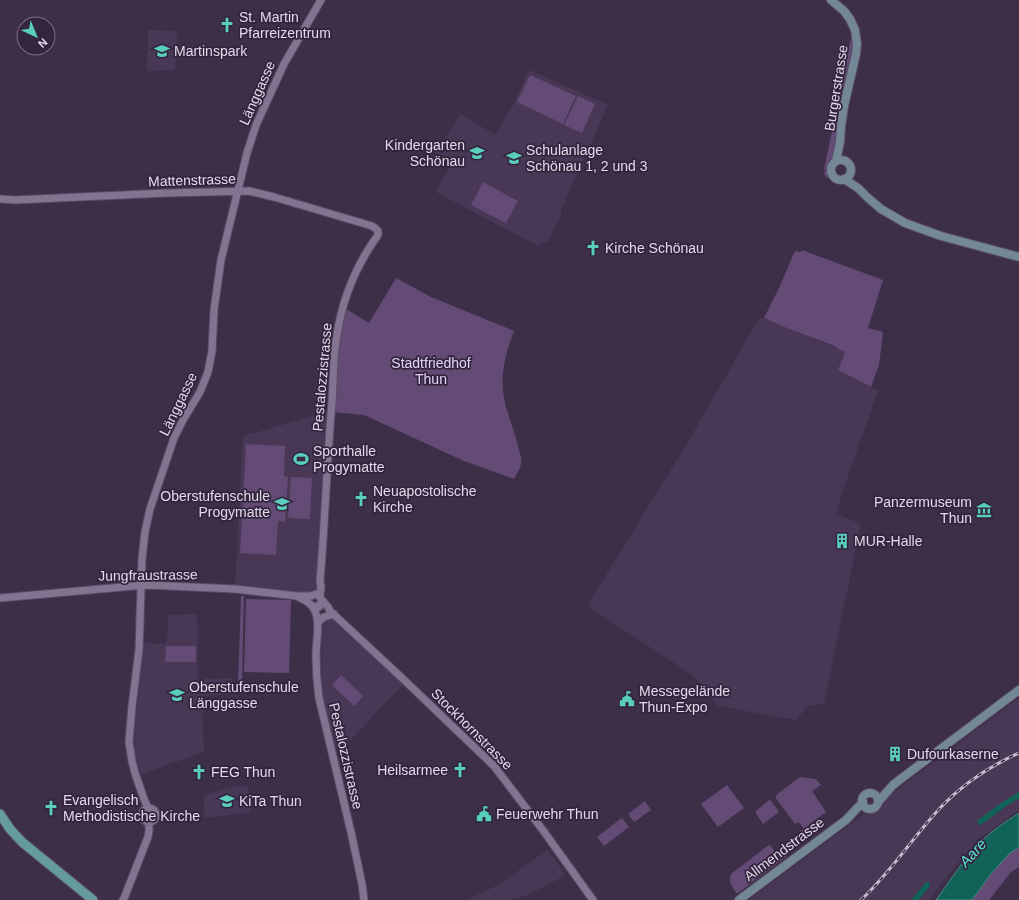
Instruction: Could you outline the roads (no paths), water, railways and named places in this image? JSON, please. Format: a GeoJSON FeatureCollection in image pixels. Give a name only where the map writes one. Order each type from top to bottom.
{"type":"FeatureCollection","features":[{"type":"Feature","properties":{"kind":"main road","name":"Burgerstrasse"},"geometry":{"type":"LineString","coordinates":[[831,0],[844,11],[850,19],[855,30],[857,40],[856,54],[843,112],[840,142],[836,161]]}},
{"type":"Feature","properties":{"kind":"main road","name":"Burgerstrasse"},"geometry":{"type":"LineString","coordinates":[[840,142],[845,161]]}},
{"type":"Feature","properties":{"kind":"main road"},"geometry":{"type":"LineString","coordinates":[[836,161],[845,161],[850,165],[851,170],[847,176],[839,179],[836,178],[831,171],[832,166],[836,161]]}},
{"type":"Feature","properties":{"kind":"main road"},"geometry":{"type":"LineString","coordinates":[[847,176],[866,197],[881,209],[905,223],[941,236],[1019,257]]}},
{"type":"Feature","properties":{"kind":"main road"},"geometry":{"type":"LineString","coordinates":[[893,785],[865,796],[863,799],[865,805],[874,808],[893,785],[1019,690]]}},
{"type":"Feature","properties":{"kind":"main road"},"geometry":{"type":"LineString","coordinates":[[873,794],[876,796],[878,802]]}},
{"type":"Feature","properties":{"kind":"main road","name":"Allmendstrasse"},"geometry":{"type":"LineString","coordinates":[[739,900],[865,805]]}},
{"type":"Feature","properties":{"kind":"main road"},"geometry":{"type":"LineString","coordinates":[[0,814],[10,829],[22,842],[93,900]]}},
{"type":"Feature","properties":{"kind":"main road"},"geometry":{"type":"LineString","coordinates":[[0,824],[18,845],[86,900]]}},
{"type":"Feature","properties":{"kind":"street","name":"Länggasse"},"geometry":{"type":"LineString","coordinates":[[123,900],[148,837],[149,822],[154,819],[156,815],[154,810],[148,808],[144,799],[135,773],[129,742],[139,650],[143,544],[150,509],[178,430],[200,392],[209,369],[221,260],[249,146],[261,114],[287,58],[321,0]]}},
{"type":"Feature","properties":{"kind":"street","name":"Mattenstrasse"},"geometry":{"type":"LineString","coordinates":[[0,199],[15,200],[252,191],[372,226],[378,231]]}},
{"type":"Feature","properties":{"kind":"street","name":"Pestalozzistrasse"},"geometry":{"type":"LineString","coordinates":[[364,897],[351,832],[319,698],[316,666],[318,622],[316,601],[320,582],[336,336],[343,307],[353,278],[364,256],[378,235],[378,231]]}},
{"type":"Feature","properties":{"kind":"street","name":"Jungfraustrasse"},"geometry":{"type":"LineString","coordinates":[[0,598],[142,586],[236,588],[297,596],[316,601]]}},
{"type":"Feature","properties":{"kind":"street","name":"Stockhornstrasse"},"geometry":{"type":"LineString","coordinates":[[316,601],[328,607],[332,613],[494,766],[545,832],[593,900]]}},
{"type":"Feature","properties":{"kind":"street"},"geometry":{"type":"LineString","coordinates":[[318,622],[332,613]]}},
{"type":"Feature","properties":{"kind":"water","name":"Aare"},"geometry":{"type":"Polygon","coordinates":[[[1019,813],[1019,847],[1009,854],[991,874],[972,900],[936,900],[962,863],[980,843],[1003,823],[1019,813]]]}},
{"type":"Feature","properties":{"kind":"waterway"},"geometry":{"type":"LineString","coordinates":[[980,822],[1019,795]]}},
{"type":"Feature","properties":{"kind":"waterway"},"geometry":{"type":"LineString","coordinates":[[915,900],[927,885]]}},
{"type":"Feature","properties":{"kind":"railway"},"geometry":{"type":"LineString","coordinates":[[861,900],[882,878],[931,818],[949,799],[977,776],[1019,753]]}},
{"type":"Feature","properties":{"kind":"place","name":"St. Martin Pfarreizentrum"},"geometry":{"type":"Point","coordinates":[227,25]}},
{"type":"Feature","properties":{"kind":"place","name":"Martinspark"},"geometry":{"type":"Point","coordinates":[162,51]}},
{"type":"Feature","properties":{"kind":"place","name":"Kindergarten Schönau"},"geometry":{"type":"Point","coordinates":[477,153]}},
{"type":"Feature","properties":{"kind":"place","name":"Schulanlage Schönau 1, 2 und 3"},"geometry":{"type":"Point","coordinates":[514,158]}},
{"type":"Feature","properties":{"kind":"place","name":"Kirche Schönau"},"geometry":{"type":"Point","coordinates":[593,248]}},
{"type":"Feature","properties":{"kind":"place","name":"Sporthalle Progymatte"},"geometry":{"type":"Point","coordinates":[301,459]}},
{"type":"Feature","properties":{"kind":"place","name":"Neuapostolische Kirche"},"geometry":{"type":"Point","coordinates":[361,499]}},
{"type":"Feature","properties":{"kind":"place","name":"Oberstufenschule Progymatte"},"geometry":{"type":"Point","coordinates":[282,504]}},
{"type":"Feature","properties":{"kind":"place","name":"Panzermuseum Thun"},"geometry":{"type":"Point","coordinates":[984,510]}},
{"type":"Feature","properties":{"kind":"place","name":"MUR-Halle"},"geometry":{"type":"Point","coordinates":[842,541]}},
{"type":"Feature","properties":{"kind":"place","name":"Oberstufenschule Länggasse"},"geometry":{"type":"Point","coordinates":[177,695]}},
{"type":"Feature","properties":{"kind":"place","name":"Messegelände Thun-Expo"},"geometry":{"type":"Point","coordinates":[627,699]}},
{"type":"Feature","properties":{"kind":"place","name":"Dufourkaserne"},"geometry":{"type":"Point","coordinates":[895,754]}},
{"type":"Feature","properties":{"kind":"place","name":"Heilsarmee"},"geometry":{"type":"Point","coordinates":[460,770]}},
{"type":"Feature","properties":{"kind":"place","name":"FEG Thun"},"geometry":{"type":"Point","coordinates":[199,772]}},
{"type":"Feature","properties":{"kind":"place","name":"KiTa Thun"},"geometry":{"type":"Point","coordinates":[227,801]}},
{"type":"Feature","properties":{"kind":"place","name":"Evangelisch Methodistische Kirche"},"geometry":{"type":"Point","coordinates":[51,808]}},
{"type":"Feature","properties":{"kind":"place","name":"Feuerwehr Thun"},"geometry":{"type":"Point","coordinates":[484,814]}},
{"type":"Feature","properties":{"kind":"park label","name":"Stadtfriedhof Thun"},"geometry":{"type":"Point","coordinates":[431,372]}}]}
